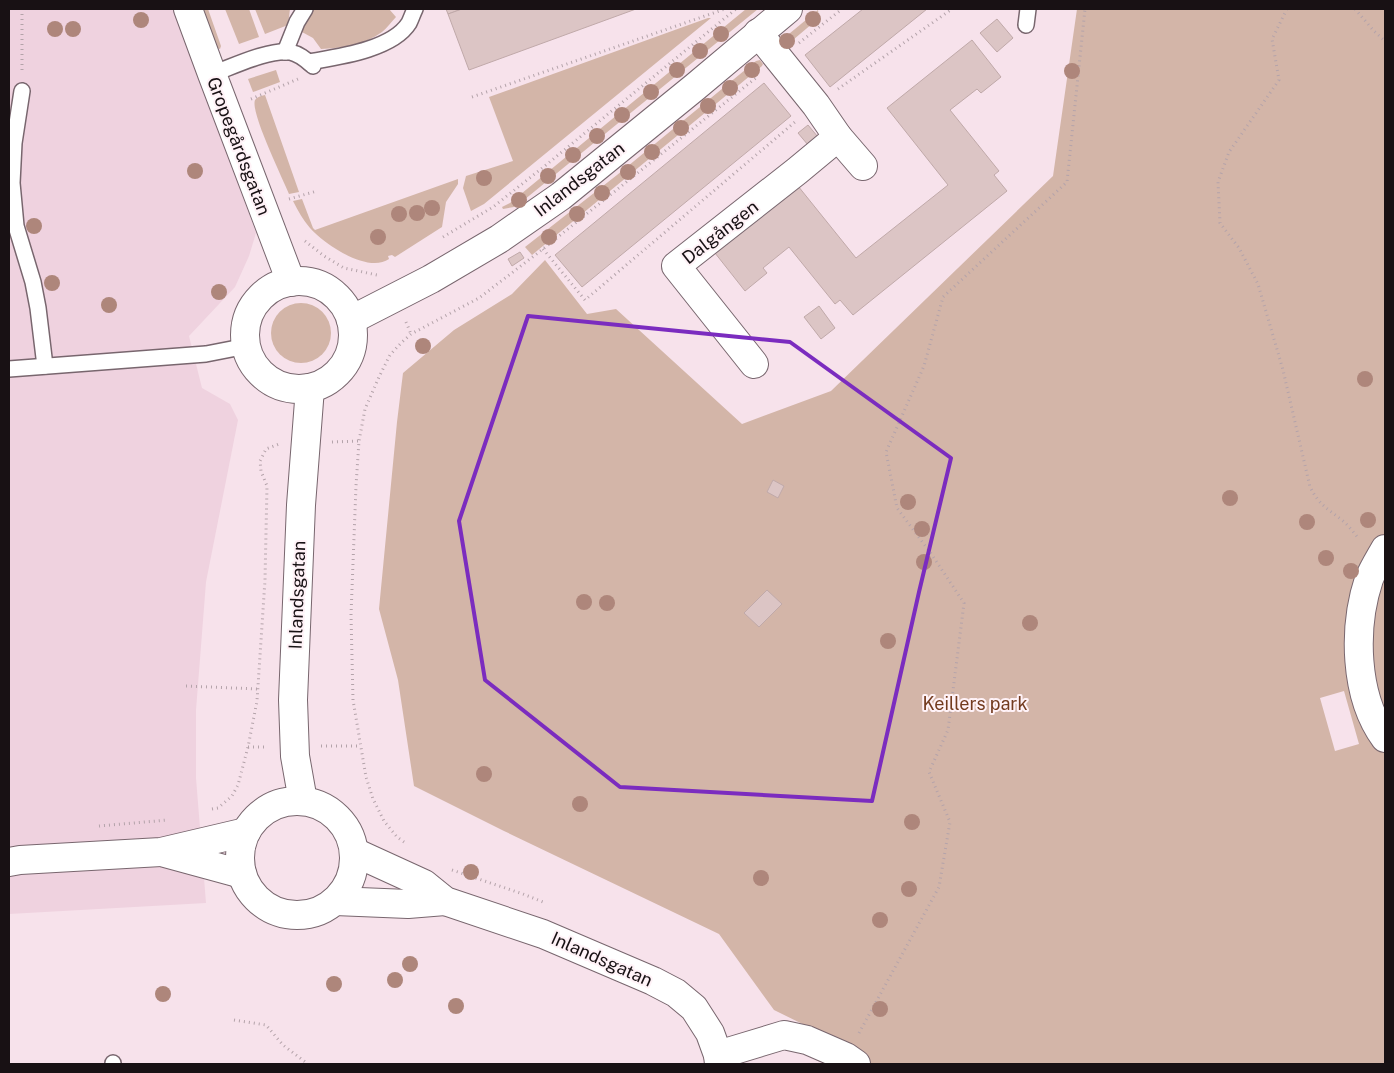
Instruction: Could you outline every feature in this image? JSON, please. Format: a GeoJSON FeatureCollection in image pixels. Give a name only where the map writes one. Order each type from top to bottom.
{"type":"FeatureCollection","features":[{"type":"Feature","properties":{"kind":"street","name":"Gropegårdsgatan"},"geometry":{"type":"LineString","coordinates":[[188,9],[291,282]]}},
{"type":"Feature","properties":{"kind":"street","name":"Inlandsgatan"},"geometry":{"type":"LineString","coordinates":[[351,320],[431,278],[499,239],[561,196],[788,9]]}},
{"type":"Feature","properties":{"kind":"street"},"geometry":{"type":"LineString","coordinates":[[758,33],[862,166]]}},
{"type":"Feature","properties":{"kind":"street","name":"Dalgången"},"geometry":{"type":"LineString","coordinates":[[754,364],[676,266],[838,137]]}},
{"type":"Feature","properties":{"kind":"street"},"geometry":{"type":"LineString","coordinates":[[291,282],[313,283],[333,293],[347,310],[351,320],[353,342],[345,363],[330,379],[310,388],[286,387],[266,377],[253,363],[247,346],[246,329],[255,304],[274,287],[291,282]]}},
{"type":"Feature","properties":{"kind":"street","name":"Inlandsgatan"},"geometry":{"type":"LineString","coordinates":[[303,801],[295,756],[293,700],[301,505],[310,388]]}},
{"type":"Feature","properties":{"kind":"street"},"geometry":{"type":"LineString","coordinates":[[1382,554],[1369,578],[1363,603],[1359,633],[1359,664],[1368,707],[1385,738]]}},
{"type":"Feature","properties":{"kind":"street"},"geometry":{"type":"LineString","coordinates":[[303,801],[321,806],[338,817],[349,833],[354,852],[353,870],[346,887],[335,901],[319,911],[300,916],[281,913],[264,905],[250,892],[242,874],[240,856],[244,837],[253,821],[267,809],[284,802],[303,801]]}},
{"type":"Feature","properties":{"kind":"street"},"geometry":{"type":"LineString","coordinates":[[9,862],[161,852],[246,832]]}},
{"type":"Feature","properties":{"kind":"street"},"geometry":{"type":"LineString","coordinates":[[161,852],[242,874]]}},
{"type":"Feature","properties":{"kind":"street","name":"Inlandsgatan"},"geometry":{"type":"LineString","coordinates":[[354,852],[424,884],[445,901],[543,934],[653,981],[676,993],[694,1008],[710,1032],[719,1060]]}},
{"type":"Feature","properties":{"kind":"street","name":"Inlandsgatan"},"geometry":{"type":"LineString","coordinates":[[335,901],[408,904],[445,901]]}},
{"type":"Feature","properties":{"kind":"street"},"geometry":{"type":"LineString","coordinates":[[719,1060],[784,1036],[807,1040],[851,1061]]}},
{"type":"Feature","properties":{"kind":"lane"},"geometry":{"type":"LineString","coordinates":[[285,52],[296,22],[305,9]]}},
{"type":"Feature","properties":{"kind":"lane"},"geometry":{"type":"LineString","coordinates":[[212,74],[277,52],[290,52],[303,57],[311,64],[374,48],[398,34],[408,23],[415,9]]}},
{"type":"Feature","properties":{"kind":"lane"},"geometry":{"type":"LineString","coordinates":[[1026,25],[1028,9]]}},
{"type":"Feature","properties":{"kind":"lane"},"geometry":{"type":"LineString","coordinates":[[22,91],[14,143],[12,183],[16,226],[33,282],[45,366]]}},
{"type":"Feature","properties":{"kind":"lane"},"geometry":{"type":"LineString","coordinates":[[9,369],[206,354],[247,346]]}},
{"type":"Feature","properties":{"kind":"path"},"geometry":{"type":"LineString","coordinates":[[22,9],[22,91]]}},
{"type":"Feature","properties":{"kind":"path"},"geometry":{"type":"LineString","coordinates":[[472,97],[726,9]]}},
{"type":"Feature","properties":{"kind":"path"},"geometry":{"type":"LineString","coordinates":[[436,242],[500,201],[736,9]]}},
{"type":"Feature","properties":{"kind":"path"},"geometry":{"type":"LineString","coordinates":[[543,249],[585,300],[816,105],[952,9]]}},
{"type":"Feature","properties":{"kind":"path"},"geometry":{"type":"LineString","coordinates":[[851,1061],[939,887],[950,822],[929,772],[948,730],[964,603],[932,555],[897,508],[886,452],[924,366],[943,297],[1067,182],[1085,9]]}},
{"type":"Feature","properties":{"kind":"path"},"geometry":{"type":"LineString","coordinates":[[1287,9],[1272,39],[1279,80],[1229,152],[1218,182],[1220,224],[1239,248],[1258,284],[1283,370],[1310,487],[1323,506],[1382,554]]}},
{"type":"Feature","properties":{"kind":"path"},"geometry":{"type":"LineString","coordinates":[[1355,9],[1385,41]]}},
{"type":"Feature","properties":{"kind":"path"},"geometry":{"type":"LineString","coordinates":[[246,101],[300,79],[311,64]]}},
{"type":"Feature","properties":{"kind":"path"},"geometry":{"type":"LineString","coordinates":[[284,201],[317,191]]}},
{"type":"Feature","properties":{"kind":"path"},"geometry":{"type":"LineString","coordinates":[[301,234],[306,241],[324,256],[344,268],[378,276],[382,274]]}},
{"type":"Feature","properties":{"kind":"path"},"geometry":{"type":"LineString","coordinates":[[401,343],[390,355],[378,377],[365,409],[359,441],[351,615],[354,700],[366,777],[373,799],[384,821],[397,837],[410,848]]}},
{"type":"Feature","properties":{"kind":"path"},"geometry":{"type":"LineString","coordinates":[[209,810],[218,808],[232,796],[238,785],[257,701],[265,580],[267,486],[261,471],[260,460],[266,449],[278,444]]}},
{"type":"Feature","properties":{"kind":"path"},"geometry":{"type":"LineString","coordinates":[[186,686],[258,689]]}},
{"type":"Feature","properties":{"kind":"path"},"geometry":{"type":"LineString","coordinates":[[97,826],[175,820]]}},
{"type":"Feature","properties":{"kind":"path"},"geometry":{"type":"LineString","coordinates":[[446,868],[523,894],[548,905]]}},
{"type":"Feature","properties":{"kind":"path"},"geometry":{"type":"LineString","coordinates":[[234,1020],[266,1025],[282,1045],[308,1064]]}},
{"type":"Feature","properties":{"kind":"highlighted area"},"geometry":{"type":"Polygon","coordinates":[[[528,316],[790,342],[951,458],[872,801],[620,787],[485,680],[459,521],[528,316]]]}},
{"type":"Feature","properties":{"kind":"shaded area"},"geometry":{"type":"Polygon","coordinates":[[[9,9],[175,9],[256,233],[249,256],[235,287],[189,336],[202,388],[230,404],[238,420],[206,582],[196,710],[196,778],[206,903],[9,914],[9,9]]]}},
{"type":"Feature","properties":{"kind":"green space"},"geometry":{"type":"Polygon","coordinates":[[[200,9],[208,9],[221,46],[220,49],[217,48],[200,9]]]}},
{"type":"Feature","properties":{"kind":"green space"},"geometry":{"type":"Polygon","coordinates":[[[225,9],[249,9],[259,37],[239,44],[225,9]]]}},
{"type":"Feature","properties":{"kind":"green space"},"geometry":{"type":"Polygon","coordinates":[[[255,9],[290,9],[288,25],[265,34],[255,9]]]}},
{"type":"Feature","properties":{"kind":"green space"},"geometry":{"type":"Polygon","coordinates":[[[314,9],[389,9],[396,17],[382,32],[368,40],[345,47],[321,49],[313,38],[302,32],[305,22],[314,9]]]}},
{"type":"Feature","properties":{"kind":"green space"},"geometry":{"type":"Polygon","coordinates":[[[746,9],[758,9],[524,200],[514,207],[503,209],[502,207],[510,203],[746,9]]]}},
{"type":"Feature","properties":{"kind":"green space","name":"Keillers park"},"geometry":{"type":"Polygon","coordinates":[[[1077,9],[1385,9],[1385,1064],[871,1064],[835,1040],[774,1010],[719,934],[414,786],[398,680],[379,609],[403,373],[454,330],[512,294],[545,260],[587,314],[616,309],[742,424],[831,391],[1053,176],[1077,9]],[[1344,691],[1320,698],[1335,751],[1359,744],[1344,691]]]}},
{"type":"Feature","properties":{"kind":"green space"},"geometry":{"type":"Polygon","coordinates":[[[818,10],[819,18],[781,50],[778,43],[818,10]]]}},
{"type":"Feature","properties":{"kind":"green space"},"geometry":{"type":"Polygon","coordinates":[[[711,18],[484,204],[471,211],[463,188],[466,176],[513,161],[489,97],[711,18]]]}},
{"type":"Feature","properties":{"kind":"green space"},"geometry":{"type":"Polygon","coordinates":[[[760,60],[763,64],[762,66],[532,255],[525,247],[617,175],[756,61],[760,60]]]}},
{"type":"Feature","properties":{"kind":"green space"},"geometry":{"type":"Polygon","coordinates":[[[276,70],[280,82],[253,92],[248,79],[276,70]]]}},
{"type":"Feature","properties":{"kind":"green space"},"geometry":{"type":"Polygon","coordinates":[[[265,95],[299,192],[289,194],[257,118],[255,100],[265,95]]]}},
{"type":"Feature","properties":{"kind":"green space"},"geometry":{"type":"Polygon","coordinates":[[[458,179],[458,184],[446,202],[442,227],[395,257],[392,255],[388,256],[389,259],[380,263],[358,260],[325,242],[307,225],[293,201],[302,199],[315,230],[458,179]]]}},
{"type":"Feature","properties":{"kind":"green space"},"geometry":{"type":"Polygon","coordinates":[[[301,303],[317,308],[322,312],[326,317],[331,333],[326,349],[322,354],[317,358],[301,363],[285,358],[280,354],[276,349],[271,333],[276,317],[280,312],[285,308],[301,303]]]}},
{"type":"Feature","properties":{"kind":"building"},"geometry":{"type":"Polygon","coordinates":[[[446,9],[462,9],[448,14],[446,9]]]}},
{"type":"Feature","properties":{"kind":"building"},"geometry":{"type":"Polygon","coordinates":[[[462,9],[636,9],[469,70],[448,14],[462,9]]]}},
{"type":"Feature","properties":{"kind":"building"},"geometry":{"type":"Polygon","coordinates":[[[863,9],[927,9],[830,87],[805,55],[863,9]]]}},
{"type":"Feature","properties":{"kind":"building"},"geometry":{"type":"Polygon","coordinates":[[[997,19],[1013,38],[997,52],[980,33],[997,19]]]}},
{"type":"Feature","properties":{"kind":"building"},"geometry":{"type":"Polygon","coordinates":[[[972,40],[1001,77],[981,93],[977,89],[950,110],[999,171],[994,175],[1007,191],[853,315],[840,300],[835,304],[789,247],[763,268],[767,273],[745,291],[715,253],[798,186],[856,258],[948,185],[887,108],[972,40]]]}},
{"type":"Feature","properties":{"kind":"building"},"geometry":{"type":"Polygon","coordinates":[[[764,83],[791,116],[582,287],[555,255],[764,83]]]}},
{"type":"Feature","properties":{"kind":"building"},"geometry":{"type":"Polygon","coordinates":[[[808,125],[818,137],[808,145],[798,133],[808,125]]]}},
{"type":"Feature","properties":{"kind":"building"},"geometry":{"type":"Polygon","coordinates":[[[520,252],[524,258],[512,266],[508,259],[520,252]]]}},
{"type":"Feature","properties":{"kind":"building"},"geometry":{"type":"Polygon","coordinates":[[[819,306],[835,328],[821,339],[804,317],[819,306]]]}},
{"type":"Feature","properties":{"kind":"building"},"geometry":{"type":"Polygon","coordinates":[[[773,480],[784,486],[778,498],[767,492],[773,480]]]}},
{"type":"Feature","properties":{"kind":"building"},"geometry":{"type":"Polygon","coordinates":[[[767,590],[782,604],[759,627],[744,613],[767,590]]]}}]}
